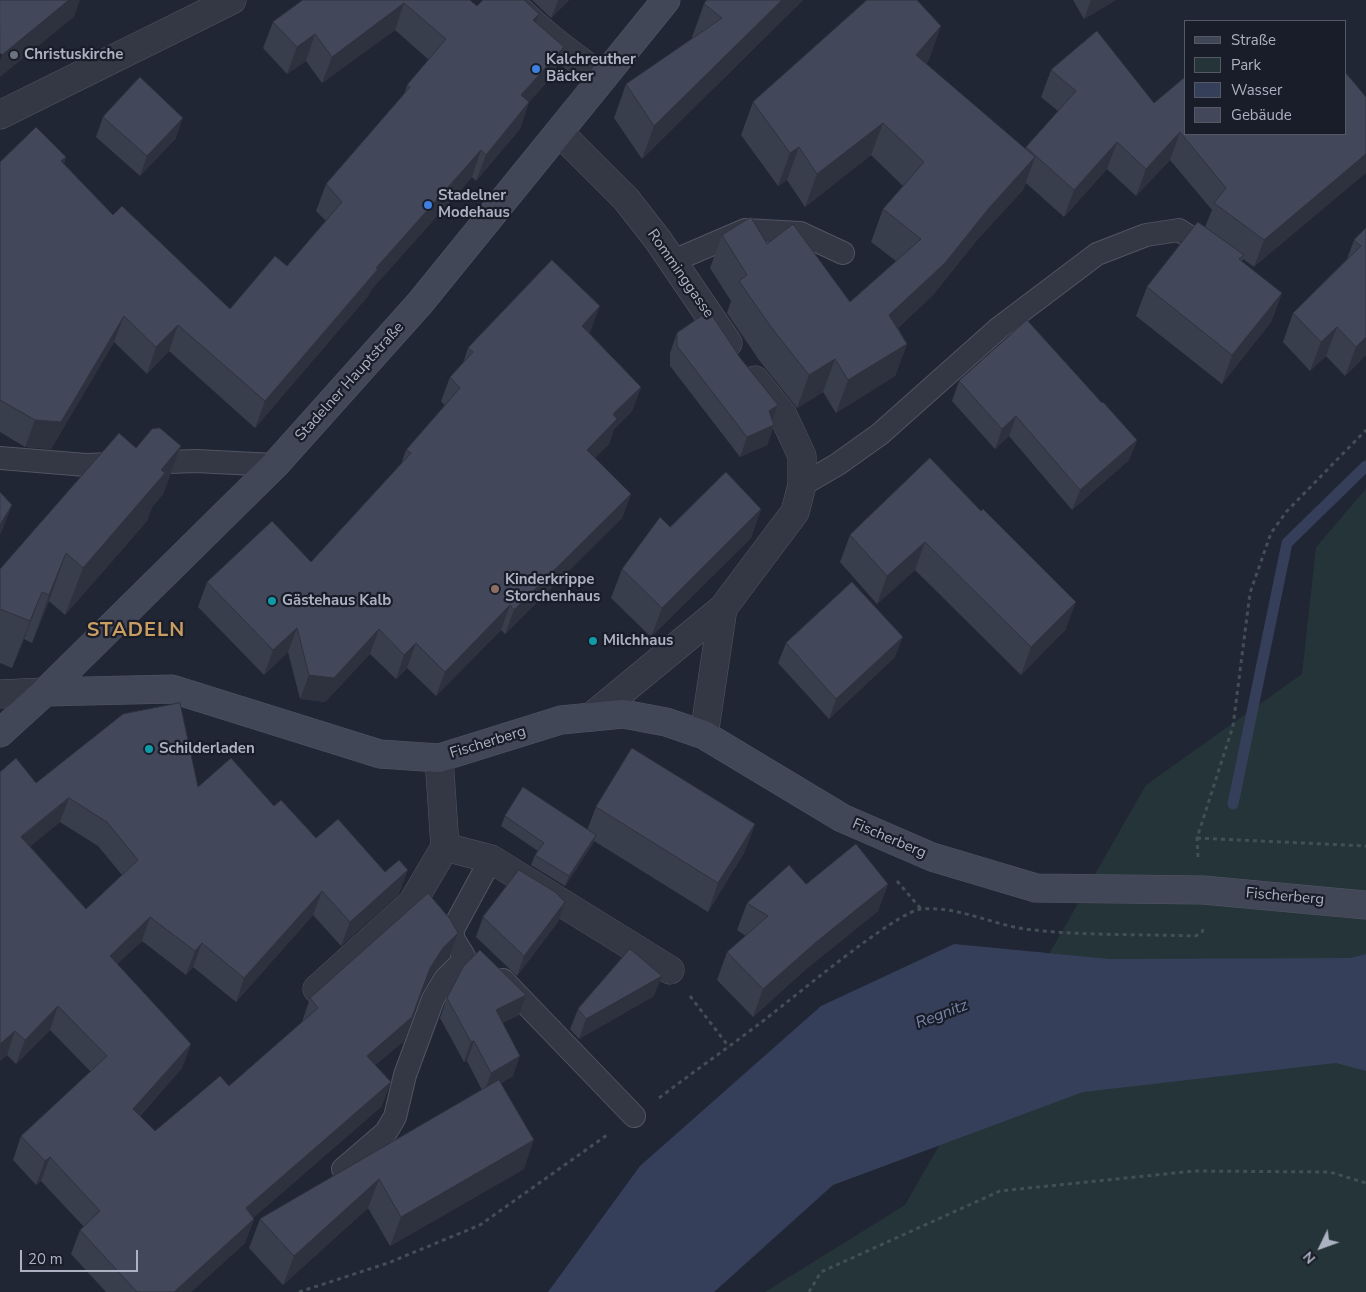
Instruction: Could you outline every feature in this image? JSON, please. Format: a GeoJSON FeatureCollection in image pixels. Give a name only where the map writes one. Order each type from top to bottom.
{"type":"FeatureCollection","features":[{"type":"Feature","properties":{"kind":"main road","name":"Stadelner Hauptstraße"},"geometry":{"type":"LineString","coordinates":[[0,733],[45,692],[276,465],[420,303],[666,0]]}},
{"type":"Feature","properties":{"kind":"main road","name":"Fischerberg"},"geometry":{"type":"LineString","coordinates":[[45,692],[172,689],[380,754],[439,758],[561,720],[623,714],[666,722],[704,735],[842,818],[932,857],[1036,888],[1203,890],[1366,905]]}},
{"type":"Feature","properties":{"kind":"street"},"geometry":{"type":"LineString","coordinates":[[0,115],[232,0]]}},
{"type":"Feature","properties":{"kind":"street"},"geometry":{"type":"LineString","coordinates":[[509,0],[522,14],[566,51],[603,78]]}},
{"type":"Feature","properties":{"kind":"street","name":"Romminggasse"},"geometry":{"type":"LineString","coordinates":[[560,132],[626,199],[672,261],[746,369],[782,415],[802,456],[802,485],[795,512],[723,608],[591,717]]}},
{"type":"Feature","properties":{"kind":"street","name":"Romminggasse"},"geometry":{"type":"LineString","coordinates":[[704,735],[723,608]]}},
{"type":"Feature","properties":{"kind":"street"},"geometry":{"type":"LineString","coordinates":[[0,694],[45,692]]}},
{"type":"Feature","properties":{"kind":"street","name":"Fischerberg"},"geometry":{"type":"LineString","coordinates":[[439,758],[445,847]]}},
{"type":"Feature","properties":{"kind":"street"},"geometry":{"type":"LineString","coordinates":[[317,989],[412,903],[445,847],[491,859],[670,970]]}},
{"type":"Feature","properties":{"kind":"lane"},"geometry":{"type":"LineString","coordinates":[[672,261],[744,230],[800,233],[843,253]]}},
{"type":"Feature","properties":{"kind":"lane"},"geometry":{"type":"LineString","coordinates":[[802,485],[838,464],[880,434],[999,328],[1097,254],[1146,235],[1178,230],[1229,264]]}},
{"type":"Feature","properties":{"kind":"lane"},"geometry":{"type":"LineString","coordinates":[[0,458],[34,463],[86,465],[196,460],[276,465]]}},
{"type":"Feature","properties":{"kind":"lane"},"geometry":{"type":"LineString","coordinates":[[452,933],[491,859]]}},
{"type":"Feature","properties":{"kind":"lane"},"geometry":{"type":"LineString","coordinates":[[452,933],[488,964],[634,1116]]}},
{"type":"Feature","properties":{"kind":"lane"},"geometry":{"type":"LineString","coordinates":[[344,1169],[386,1132],[395,1117],[405,1075],[434,999],[446,979],[463,961],[464,956],[452,933]]}},
{"type":"Feature","properties":{"kind":"path"},"geometry":{"type":"LineString","coordinates":[[1366,430],[1287,511],[1271,533],[1250,593],[1233,726],[1197,838],[1366,846]]}},
{"type":"Feature","properties":{"kind":"path"},"geometry":{"type":"LineString","coordinates":[[299,1292],[388,1263],[480,1225],[729,1047],[867,941],[910,912],[921,909],[952,912],[1024,929],[1096,934],[1195,936],[1202,934],[1204,925],[1203,890]]}},
{"type":"Feature","properties":{"kind":"path"},"geometry":{"type":"LineString","coordinates":[[701,1011],[729,1047]]}},
{"type":"Feature","properties":{"kind":"path"},"geometry":{"type":"LineString","coordinates":[[809,1292],[821,1272],[1000,1191],[1194,1171],[1330,1172],[1366,1183]]}},
{"type":"Feature","properties":{"kind":"green space"},"geometry":{"type":"Polygon","coordinates":[[[1366,489],[1366,1292],[765,1292],[905,1205],[1146,785],[1302,674],[1316,547],[1366,489]]]}},
{"type":"Feature","properties":{"kind":"water","name":"Regnitz"},"geometry":{"type":"Polygon","coordinates":[[[954,944],[1110,959],[1351,958],[1366,954],[1366,1071],[1336,1063],[1083,1092],[833,1185],[714,1292],[548,1292],[640,1166],[821,1006],[954,944]]]}},
{"type":"Feature","properties":{"kind":"building"},"geometry":{"type":"Polygon","coordinates":[[[0,0],[69,0],[2,55],[0,53],[0,0]]]}},
{"type":"Feature","properties":{"kind":"building"},"geometry":{"type":"Polygon","coordinates":[[[303,0],[470,0],[477,6],[483,0],[524,0],[539,14],[533,20],[564,47],[521,95],[529,102],[486,155],[481,150],[376,268],[378,269],[265,401],[178,325],[156,347],[124,316],[61,422],[35,420],[0,400],[0,162],[36,127],[66,157],[61,161],[113,215],[122,206],[230,309],[275,256],[287,266],[342,202],[326,184],[410,87],[407,85],[446,39],[404,3],[332,57],[315,34],[297,47],[273,22],[303,0]]]}},
{"type":"Feature","properties":{"kind":"building"},"geometry":{"type":"Polygon","coordinates":[[[707,0],[782,0],[654,126],[626,84],[722,18],[704,4],[707,0]]]}},
{"type":"Feature","properties":{"kind":"building"},"geometry":{"type":"Polygon","coordinates":[[[867,0],[917,0],[941,26],[916,55],[1035,157],[989,208],[945,263],[889,315],[907,344],[848,380],[835,359],[809,375],[771,327],[739,281],[747,275],[722,235],[751,217],[767,244],[793,224],[850,302],[921,239],[883,209],[924,162],[883,123],[817,174],[799,147],[790,153],[753,102],[867,0]]]}},
{"type":"Feature","properties":{"kind":"building"},"geometry":{"type":"Polygon","coordinates":[[[1097,31],[1154,103],[1184,78],[1184,135],[1346,135],[1346,73],[1366,97],[1366,154],[1264,240],[1214,203],[1226,188],[1180,132],[1146,169],[1117,142],[1074,190],[1026,147],[1076,91],[1051,70],[1097,31]]]}},
{"type":"Feature","properties":{"kind":"building"},"geometry":{"type":"Polygon","coordinates":[[[140,77],[183,118],[147,156],[103,117],[140,77]]]}},
{"type":"Feature","properties":{"kind":"building"},"geometry":{"type":"Polygon","coordinates":[[[1198,222],[1244,255],[1239,259],[1282,293],[1232,355],[1147,287],[1198,222]]]}},
{"type":"Feature","properties":{"kind":"building"},"geometry":{"type":"Polygon","coordinates":[[[1366,228],[1366,337],[1356,347],[1337,327],[1321,342],[1293,313],[1361,246],[1354,240],[1366,228]]]}},
{"type":"Feature","properties":{"kind":"building"},"geometry":{"type":"Polygon","coordinates":[[[552,260],[600,306],[582,326],[641,387],[613,414],[617,419],[587,450],[631,494],[514,610],[510,605],[445,672],[416,643],[404,655],[379,629],[334,678],[309,675],[297,628],[273,650],[207,582],[272,521],[311,562],[411,453],[406,450],[460,388],[450,377],[473,352],[468,348],[552,260]]]}},
{"type":"Feature","properties":{"kind":"building"},"geometry":{"type":"Polygon","coordinates":[[[709,311],[741,359],[778,405],[769,411],[774,425],[747,437],[677,346],[677,333],[709,311]]]}},
{"type":"Feature","properties":{"kind":"building"},"geometry":{"type":"Polygon","coordinates":[[[1027,320],[1137,440],[1080,490],[1016,416],[1002,429],[959,381],[1027,320]]]}},
{"type":"Feature","properties":{"kind":"building"},"geometry":{"type":"Polygon","coordinates":[[[160,428],[181,446],[161,470],[165,473],[83,568],[66,553],[49,595],[42,592],[30,621],[0,609],[0,569],[119,433],[136,448],[152,429],[160,428]]]}},
{"type":"Feature","properties":{"kind":"building"},"geometry":{"type":"Polygon","coordinates":[[[930,458],[981,511],[983,509],[1076,602],[1031,647],[925,542],[887,576],[850,535],[930,458]]]}},
{"type":"Feature","properties":{"kind":"building"},"geometry":{"type":"Polygon","coordinates":[[[726,472],[761,509],[662,608],[622,569],[660,517],[670,527],[726,472]]]}},
{"type":"Feature","properties":{"kind":"building"},"geometry":{"type":"Polygon","coordinates":[[[0,492],[12,505],[0,525],[0,492]]]}},
{"type":"Feature","properties":{"kind":"building"},"geometry":{"type":"Polygon","coordinates":[[[852,582],[903,637],[836,699],[786,643],[852,582]]]}},
{"type":"Feature","properties":{"kind":"building"},"geometry":{"type":"Polygon","coordinates":[[[180,703],[198,787],[231,758],[274,806],[281,800],[316,838],[338,819],[385,872],[399,860],[408,870],[350,922],[322,891],[244,978],[202,943],[195,951],[150,917],[110,956],[191,1044],[133,1109],[155,1131],[220,1076],[229,1086],[318,1008],[310,998],[428,893],[450,919],[458,933],[443,948],[430,968],[412,1017],[367,1056],[391,1082],[246,1208],[254,1219],[174,1292],[137,1292],[80,1230],[100,1211],[50,1157],[45,1161],[21,1136],[107,1056],[58,1006],[25,1040],[15,1031],[0,1044],[0,772],[16,758],[36,783],[123,714],[180,703]],[[69,798],[21,837],[86,909],[138,860],[107,822],[69,798]]]}},
{"type":"Feature","properties":{"kind":"building"},"geometry":{"type":"Polygon","coordinates":[[[632,748],[755,824],[718,883],[596,807],[632,748]]]}},
{"type":"Feature","properties":{"kind":"building"},"geometry":{"type":"Polygon","coordinates":[[[523,787],[596,835],[569,876],[535,855],[544,843],[505,816],[523,787]]]}},
{"type":"Feature","properties":{"kind":"building"},"geometry":{"type":"Polygon","coordinates":[[[856,844],[888,884],[815,943],[763,989],[727,952],[768,916],[747,903],[789,865],[806,884],[856,844]]]}},
{"type":"Feature","properties":{"kind":"building"},"geometry":{"type":"Polygon","coordinates":[[[519,870],[555,892],[565,902],[524,956],[483,917],[519,870]]]}},
{"type":"Feature","properties":{"kind":"building"},"geometry":{"type":"Polygon","coordinates":[[[630,949],[662,976],[586,1019],[578,1009],[630,949]]]}},
{"type":"Feature","properties":{"kind":"building"},"geometry":{"type":"Polygon","coordinates":[[[480,950],[526,995],[496,1010],[520,1056],[491,1073],[474,1041],[471,1042],[447,998],[463,967],[480,950]]]}},
{"type":"Feature","properties":{"kind":"building"},"geometry":{"type":"Polygon","coordinates":[[[499,1080],[534,1140],[401,1217],[379,1179],[294,1256],[260,1219],[499,1080]]]}},
{"type":"Feature","properties":{"kind":"waterway"},"geometry":{"type":"LineString","coordinates":[[1233,804],[1287,543],[1366,466]]}},
{"type":"Feature","properties":{"kind":"place","name":"Christuskirche"},"geometry":{"type":"Point","coordinates":[14,55]}},
{"type":"Feature","properties":{"kind":"place","name":"Kalchreuther Bäcker"},"geometry":{"type":"Point","coordinates":[536,69]}},
{"type":"Feature","properties":{"kind":"place","name":"Stadelner Modehaus"},"geometry":{"type":"Point","coordinates":[428,205]}},
{"type":"Feature","properties":{"kind":"place","name":"Kinderkrippe Storchenhaus"},"geometry":{"type":"Point","coordinates":[495,589]}},
{"type":"Feature","properties":{"kind":"place","name":"Gästehaus Kalb"},"geometry":{"type":"Point","coordinates":[272,601]}},
{"type":"Feature","properties":{"kind":"place","name":"Milchhaus"},"geometry":{"type":"Point","coordinates":[593,641]}},
{"type":"Feature","properties":{"kind":"place","name":"Schilderladen"},"geometry":{"type":"Point","coordinates":[149,749]}},
{"type":"Feature","properties":{"kind":"district","name":"STADELN"},"geometry":{"type":"Point","coordinates":[136,631]}}]}
